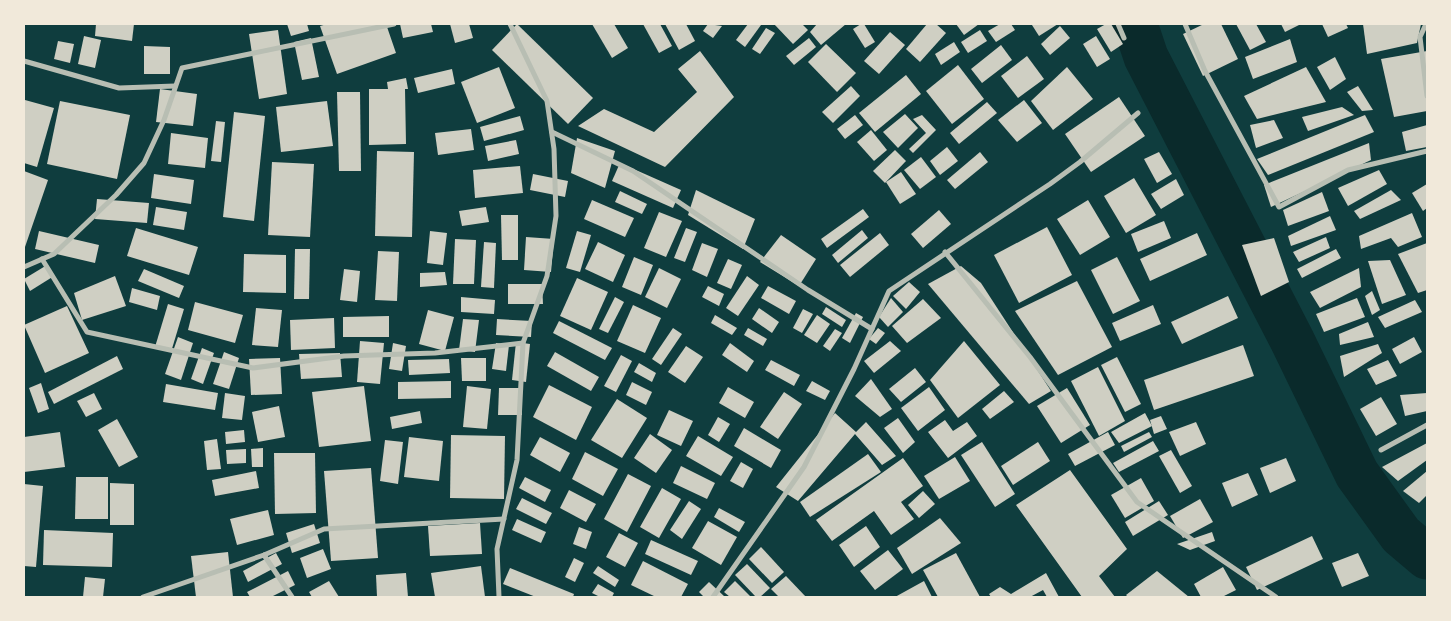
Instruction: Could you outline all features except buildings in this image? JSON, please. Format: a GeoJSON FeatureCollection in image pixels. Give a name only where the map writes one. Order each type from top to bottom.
{"type":"FeatureCollection","features":[{"type":"Feature","properties":{"kind":"street"},"geometry":{"type":"LineString","coordinates":[[24,267],[54,254],[116,195],[144,162],[164,120],[182,68],[394,24]]}},
{"type":"Feature","properties":{"kind":"street"},"geometry":{"type":"LineString","coordinates":[[499,597],[497,549],[517,460],[523,343],[546,276],[556,216],[554,149],[547,101],[510,24]]}},
{"type":"Feature","properties":{"kind":"street"},"geometry":{"type":"LineString","coordinates":[[1118,24],[1124,38]]}},
{"type":"Feature","properties":{"kind":"street"},"geometry":{"type":"LineString","coordinates":[[1185,24],[1205,71],[1279,208],[1348,170],[1427,151]]}},
{"type":"Feature","properties":{"kind":"street"},"geometry":{"type":"LineString","coordinates":[[1426,24],[1420,37],[1427,96]]}},
{"type":"Feature","properties":{"kind":"street"},"geometry":{"type":"LineString","coordinates":[[24,60],[118,88],[176,86]]}},
{"type":"Feature","properties":{"kind":"street"},"geometry":{"type":"LineString","coordinates":[[713,597],[804,467],[854,369],[888,291],[1050,184],[1080,162],[1138,113]]}},
{"type":"Feature","properties":{"kind":"street"},"geometry":{"type":"LineString","coordinates":[[552,132],[632,172],[808,290],[872,329]]}},
{"type":"Feature","properties":{"kind":"street"},"geometry":{"type":"LineString","coordinates":[[945,252],[1030,357],[1137,502],[1276,597]]}},
{"type":"Feature","properties":{"kind":"street"},"geometry":{"type":"LineString","coordinates":[[42,259],[87,332],[253,368],[344,356],[435,353],[523,343]]}},
{"type":"Feature","properties":{"kind":"street"},"geometry":{"type":"LineString","coordinates":[[1381,450],[1427,425]]}},
{"type":"Feature","properties":{"kind":"street"},"geometry":{"type":"LineString","coordinates":[[143,597],[264,554],[324,529],[504,520]]}},
{"type":"Feature","properties":{"kind":"street"},"geometry":{"type":"LineString","coordinates":[[264,554],[292,597]]}},
{"type":"Feature","properties":{"kind":"waterway"},"geometry":{"type":"LineString","coordinates":[[1135,24],[1146,57],[1292,340],[1357,474],[1401,535],[1427,557]]}}]}
